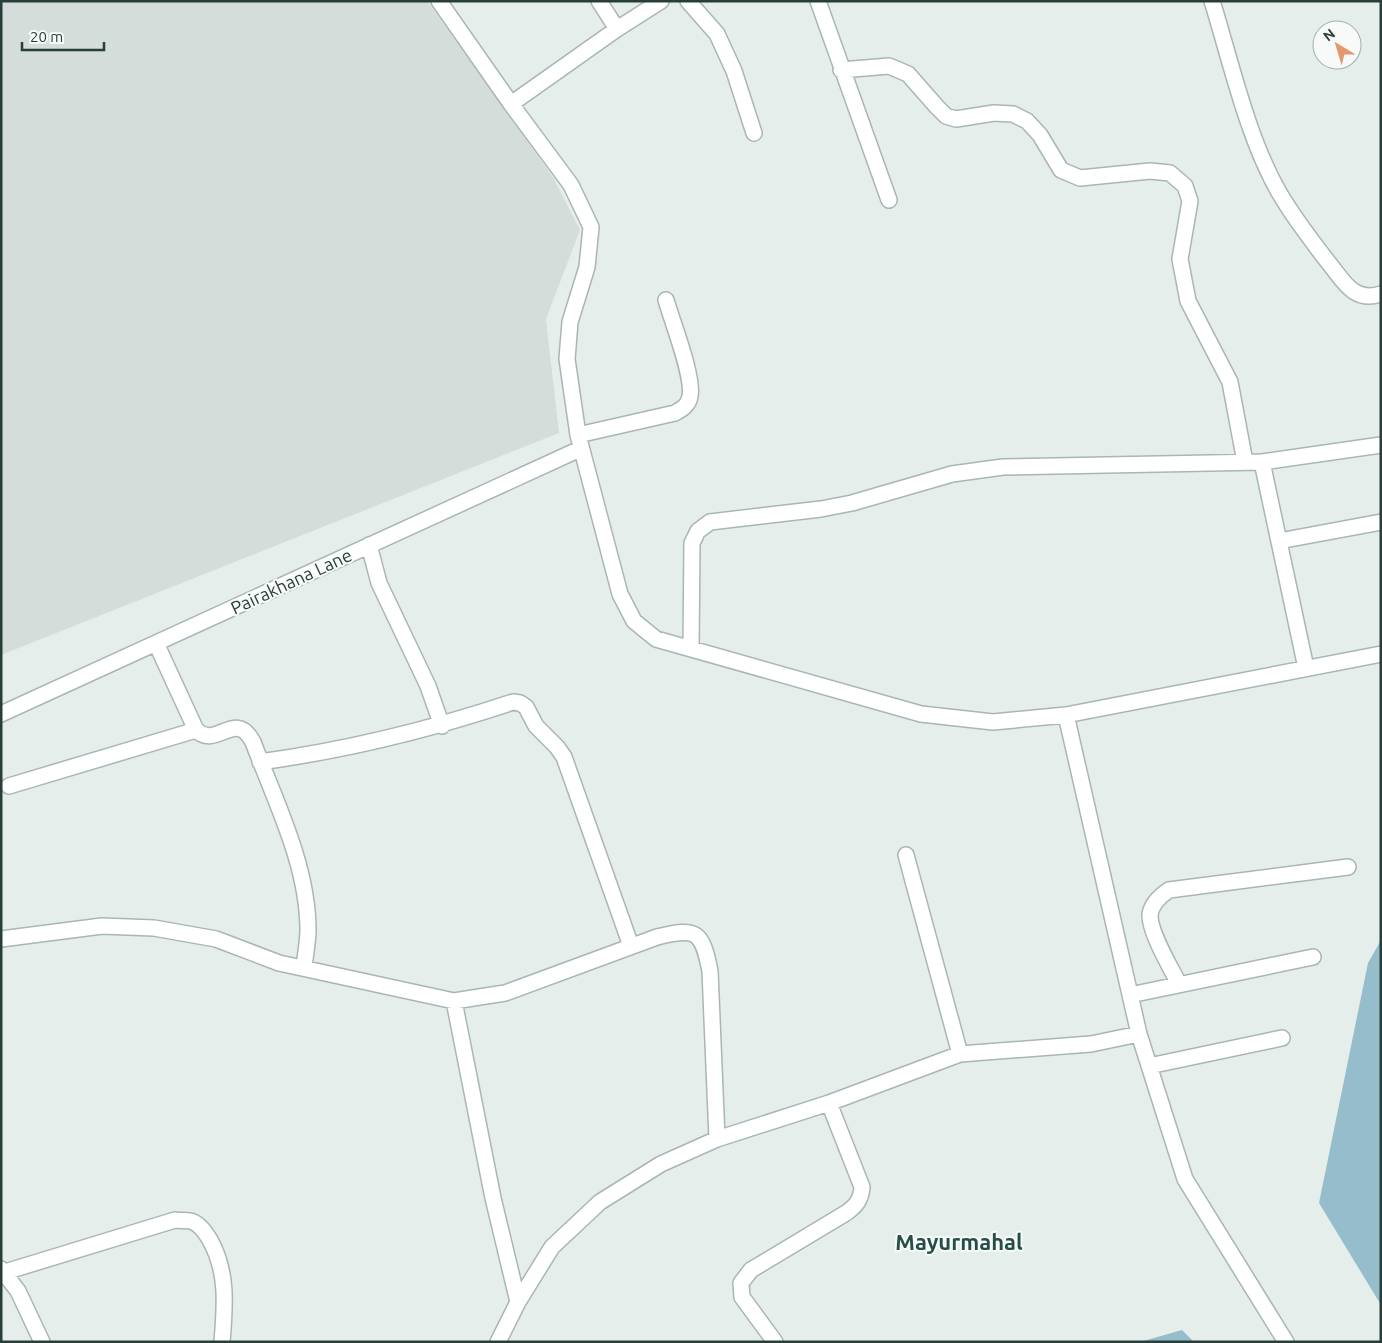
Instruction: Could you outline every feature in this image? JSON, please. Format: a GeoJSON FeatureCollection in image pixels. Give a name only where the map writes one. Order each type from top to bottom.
{"type":"FeatureCollection","features":[{"type":"Feature","properties":{"kind":"street"},"geometry":{"type":"LineString","coordinates":[[440,1],[511,104],[571,185],[590,227],[588,267],[570,322],[567,359],[579,442],[620,594],[634,621],[656,639],[921,714],[993,722],[1066,715],[1381,654]]}},
{"type":"Feature","properties":{"kind":"street"},"geometry":{"type":"LineString","coordinates":[[599,1],[616,29]]}},
{"type":"Feature","properties":{"kind":"street"},"geometry":{"type":"LineString","coordinates":[[511,104],[616,29],[661,1]]}},
{"type":"Feature","properties":{"kind":"street"},"geometry":{"type":"LineString","coordinates":[[688,1],[717,34],[734,71],[754,133]]}},
{"type":"Feature","properties":{"kind":"street"},"geometry":{"type":"LineString","coordinates":[[818,1],[841,70],[889,200]]}},
{"type":"Feature","properties":{"kind":"street"},"geometry":{"type":"LineString","coordinates":[[1212,1],[1258,148],[1279,193],[1303,230],[1348,286],[1358,295],[1370,298],[1381,294]]}},
{"type":"Feature","properties":{"kind":"street"},"geometry":{"type":"LineString","coordinates":[[841,70],[889,66],[902,71],[908,74],[921,87],[946,116],[956,119],[994,113],[1013,114],[1027,121],[1040,135],[1061,170],[1080,178],[1150,171],[1170,173],[1185,186],[1190,201],[1180,259],[1188,301],[1230,382],[1245,462]]}},
{"type":"Feature","properties":{"kind":"street","name":"Pairakhana Lane"},"geometry":{"type":"LineString","coordinates":[[1,714],[370,546],[579,442],[675,413],[685,407],[690,397],[690,382],[666,300]]}},
{"type":"Feature","properties":{"kind":"street"},"geometry":{"type":"LineString","coordinates":[[691,649],[692,543],[698,530],[710,522],[821,510],[952,474],[1003,467],[1262,462],[1381,445]]}},
{"type":"Feature","properties":{"kind":"street"},"geometry":{"type":"LineString","coordinates":[[1262,462],[1306,668]]}},
{"type":"Feature","properties":{"kind":"street"},"geometry":{"type":"LineString","coordinates":[[1279,541],[1381,522]]}},
{"type":"Feature","properties":{"kind":"street"},"geometry":{"type":"LineString","coordinates":[[370,546],[379,583],[428,686],[442,726]]}},
{"type":"Feature","properties":{"kind":"street"},"geometry":{"type":"LineString","coordinates":[[156,643],[196,730],[202,736],[209,737],[232,728],[242,729],[248,734],[285,826],[303,882],[308,930],[304,968]]}},
{"type":"Feature","properties":{"kind":"street"},"geometry":{"type":"LineString","coordinates":[[260,762],[329,753],[442,726],[513,702],[520,703],[526,707],[536,726],[564,757],[631,946]]}},
{"type":"Feature","properties":{"kind":"street"},"geometry":{"type":"LineString","coordinates":[[1066,715],[1139,1034],[1185,1179],[1286,1342]]}},
{"type":"Feature","properties":{"kind":"street"},"geometry":{"type":"LineString","coordinates":[[9,786],[196,730]]}},
{"type":"Feature","properties":{"kind":"street"},"geometry":{"type":"LineString","coordinates":[[906,855],[960,1054]]}},
{"type":"Feature","properties":{"kind":"street"},"geometry":{"type":"LineString","coordinates":[[1179,984],[1151,924],[1150,912],[1158,897],[1169,890],[1348,867]]}},
{"type":"Feature","properties":{"kind":"street"},"geometry":{"type":"LineString","coordinates":[[1,939],[102,926],[154,928],[216,939],[279,963],[454,1001],[505,993],[631,946],[682,931],[697,935],[705,947],[710,971],[717,1139]]}},
{"type":"Feature","properties":{"kind":"street"},"geometry":{"type":"LineString","coordinates":[[1130,994],[1313,957]]}},
{"type":"Feature","properties":{"kind":"street"},"geometry":{"type":"LineString","coordinates":[[454,1001],[493,1198],[518,1302]]}},
{"type":"Feature","properties":{"kind":"street"},"geometry":{"type":"LineString","coordinates":[[498,1342],[518,1302],[552,1248],[600,1202],[661,1164],[717,1139],[829,1103],[960,1054],[1091,1044],[1139,1034]]}},
{"type":"Feature","properties":{"kind":"street"},"geometry":{"type":"LineString","coordinates":[[1148,1066],[1282,1038]]}},
{"type":"Feature","properties":{"kind":"street"},"geometry":{"type":"LineString","coordinates":[[775,1342],[742,1297],[741,1283],[751,1270],[846,1213],[855,1206],[862,1196],[862,1187],[829,1103]]}},
{"type":"Feature","properties":{"kind":"street"},"geometry":{"type":"LineString","coordinates":[[42,1342],[18,1291],[3,1270],[175,1220],[191,1221],[204,1229],[214,1248],[223,1272],[222,1342]]}},
{"type":"Feature","properties":{"kind":"shaded area"},"geometry":{"type":"Polygon","coordinates":[[[1,1],[427,1],[554,179],[580,230],[546,319],[559,433],[1,655],[1,1]]]}},
{"type":"Feature","properties":{"kind":"water"},"geometry":{"type":"Polygon","coordinates":[[[1381,940],[1381,1305],[1319,1203],[1368,963],[1381,940]]]}},
{"type":"Feature","properties":{"kind":"water"},"geometry":{"type":"Polygon","coordinates":[[[1182,1330],[1194,1342],[1140,1342],[1182,1330]]]}},
{"type":"Feature","properties":{"kind":"district","name":"Mayurmahal"},"geometry":{"type":"Point","coordinates":[959,1241]}}]}
